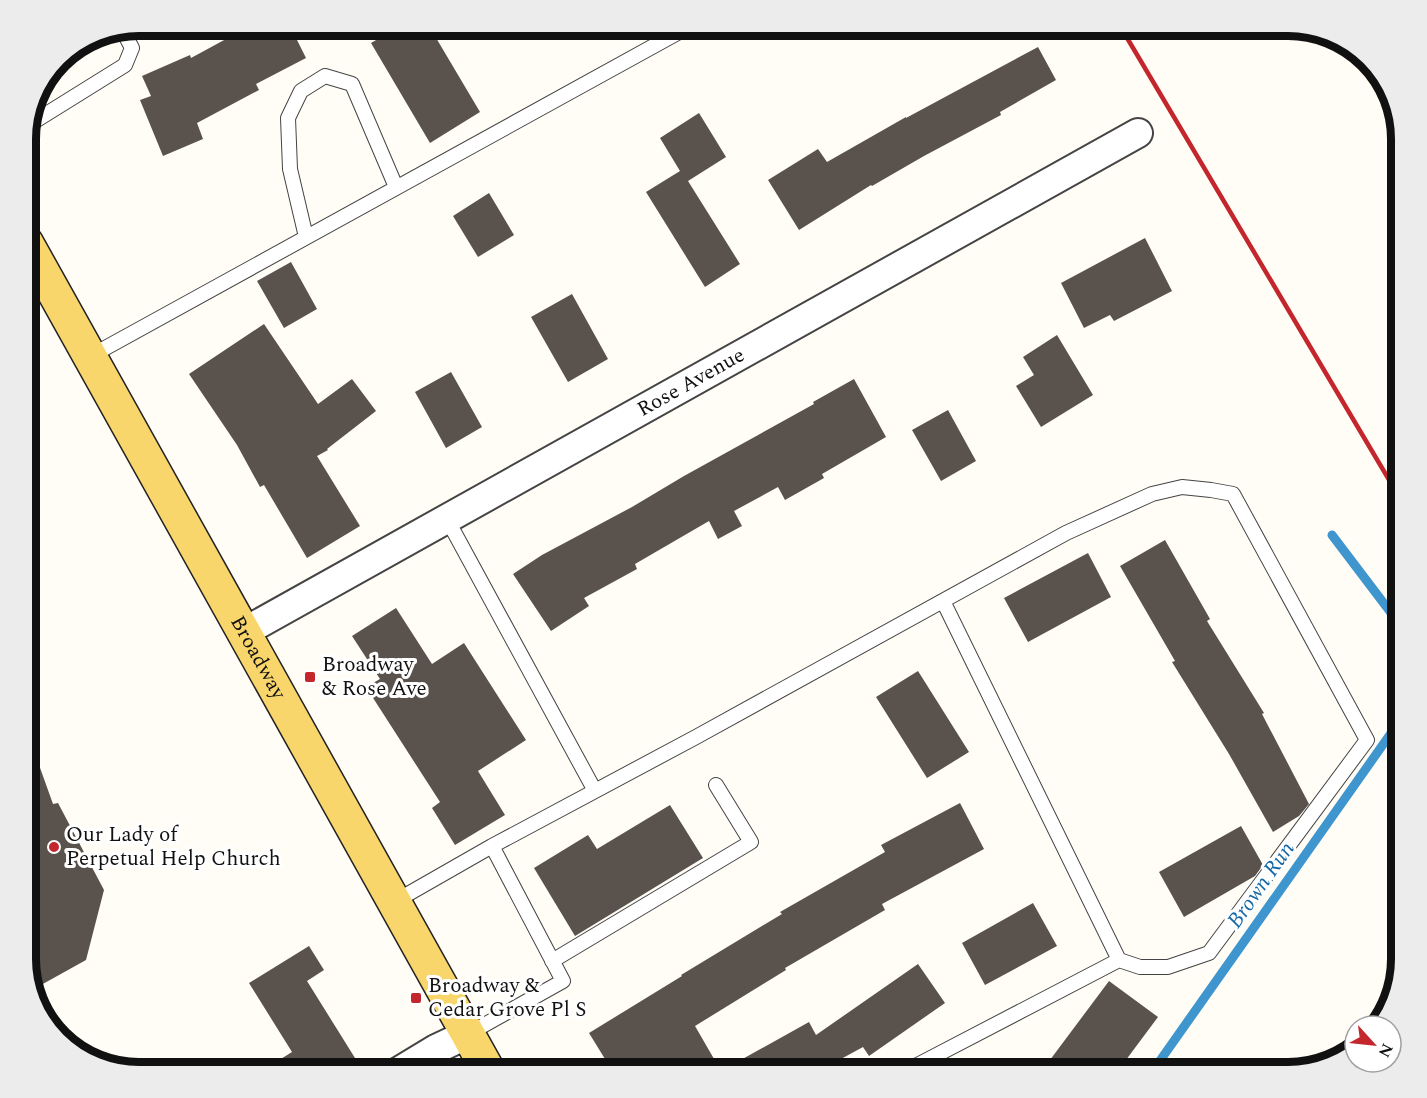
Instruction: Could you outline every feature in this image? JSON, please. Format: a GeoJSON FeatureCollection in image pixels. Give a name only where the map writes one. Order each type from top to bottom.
{"type":"FeatureCollection","features":[{"type":"Feature","properties":{"kind":"main road","name":"Broadway"},"geometry":{"type":"LineString","coordinates":[[36,266],[483,1062]]}},
{"type":"Feature","properties":{"kind":"street","name":"Rose Avenue"},"geometry":{"type":"LineString","coordinates":[[244,633],[1138,134]]}},
{"type":"Feature","properties":{"kind":"street"},"geometry":{"type":"LineString","coordinates":[[415,1062],[468,1034]]}},
{"type":"Feature","properties":{"kind":"lane"},"geometry":{"type":"LineString","coordinates":[[89,357],[672,36]]}},
{"type":"Feature","properties":{"kind":"lane"},"geometry":{"type":"LineString","coordinates":[[38,119],[125,65],[132,48],[126,37]]}},
{"type":"Feature","properties":{"kind":"lane"},"geometry":{"type":"LineString","coordinates":[[306,237],[290,169],[288,118],[301,92],[325,76],[352,84],[396,187]]}},
{"type":"Feature","properties":{"kind":"lane"},"geometry":{"type":"LineString","coordinates":[[394,902],[492,846],[1066,533],[1152,494],[1182,487],[1233,494],[1367,740],[1209,953],[1168,967],[1140,967],[1119,960],[943,601]]}},
{"type":"Feature","properties":{"kind":"lane"},"geometry":{"type":"LineString","coordinates":[[447,519],[595,791]]}},
{"type":"Feature","properties":{"kind":"lane"},"geometry":{"type":"LineString","coordinates":[[552,961],[751,842],[716,785]]}},
{"type":"Feature","properties":{"kind":"lane"},"geometry":{"type":"LineString","coordinates":[[468,1034],[563,981],[492,846]]}},
{"type":"Feature","properties":{"kind":"lane"},"geometry":{"type":"LineString","coordinates":[[923,1062],[1119,960]]}},
{"type":"Feature","properties":{"kind":"building"},"geometry":{"type":"Polygon","coordinates":[[[232,36],[295,36],[306,58],[256,84],[259,90],[197,123],[203,139],[163,156],[140,100],[151,96],[142,76],[190,55],[191,58],[232,36]]]}},
{"type":"Feature","properties":{"kind":"building"},"geometry":{"type":"Polygon","coordinates":[[[383,36],[435,36],[480,112],[430,143],[371,43],[383,36]]]}},
{"type":"Feature","properties":{"kind":"building"},"geometry":{"type":"Polygon","coordinates":[[[1038,47],[1056,80],[1000,112],[1001,115],[871,185],[799,230],[768,180],[818,149],[827,162],[1038,47]]]}},
{"type":"Feature","properties":{"kind":"building"},"geometry":{"type":"Polygon","coordinates":[[[699,113],[726,157],[688,181],[740,264],[705,287],[646,192],[680,171],[660,138],[699,113]]]}},
{"type":"Feature","properties":{"kind":"building"},"geometry":{"type":"Polygon","coordinates":[[[489,193],[514,235],[478,257],[453,216],[489,193]]]}},
{"type":"Feature","properties":{"kind":"building"},"geometry":{"type":"Polygon","coordinates":[[[1145,238],[1172,291],[1114,321],[1110,315],[1084,328],[1061,283],[1145,238]]]}},
{"type":"Feature","properties":{"kind":"building"},"geometry":{"type":"Polygon","coordinates":[[[291,262],[317,309],[284,328],[257,281],[291,262]]]}},
{"type":"Feature","properties":{"kind":"building"},"geometry":{"type":"Polygon","coordinates":[[[572,294],[608,359],[568,382],[531,317],[572,294]]]}},
{"type":"Feature","properties":{"kind":"building"},"geometry":{"type":"Polygon","coordinates":[[[264,324],[318,404],[352,379],[376,411],[328,450],[317,456],[360,526],[307,558],[264,485],[260,487],[237,445],[189,374],[264,324]]]}},
{"type":"Feature","properties":{"kind":"building"},"geometry":{"type":"Polygon","coordinates":[[[1057,335],[1093,395],[1041,427],[1016,386],[1034,375],[1023,357],[1057,335]]]}},
{"type":"Feature","properties":{"kind":"building"},"geometry":{"type":"Polygon","coordinates":[[[451,372],[482,427],[446,448],[415,392],[451,372]]]}},
{"type":"Feature","properties":{"kind":"building"},"geometry":{"type":"Polygon","coordinates":[[[854,379],[886,437],[822,474],[824,478],[785,500],[778,487],[734,511],[742,526],[718,539],[709,521],[635,564],[637,569],[584,598],[589,606],[551,631],[513,574],[542,555],[632,507],[854,379]]]}},
{"type":"Feature","properties":{"kind":"building"},"geometry":{"type":"Polygon","coordinates":[[[948,410],[976,461],[941,481],[912,430],[948,410]]]}},
{"type":"Feature","properties":{"kind":"building"},"geometry":{"type":"Polygon","coordinates":[[[1165,540],[1210,619],[1207,621],[1264,713],[1262,714],[1309,804],[1299,816],[1273,832],[1229,754],[1172,662],[1175,661],[1120,566],[1165,540]]]}},
{"type":"Feature","properties":{"kind":"building"},"geometry":{"type":"Polygon","coordinates":[[[1088,553],[1111,597],[1028,642],[1004,598],[1088,553]]]}},
{"type":"Feature","properties":{"kind":"building"},"geometry":{"type":"Polygon","coordinates":[[[396,608],[432,664],[464,643],[526,740],[478,771],[505,815],[455,845],[432,808],[440,802],[366,687],[380,679],[352,636],[396,608]]]}},
{"type":"Feature","properties":{"kind":"building"},"geometry":{"type":"Polygon","coordinates":[[[918,671],[969,752],[927,778],[876,697],[918,671]]]}},
{"type":"Feature","properties":{"kind":"building","name":"Our Lady of Perpetual Help Church"},"geometry":{"type":"Polygon","coordinates":[[[36,757],[53,804],[58,803],[104,890],[86,960],[39,986],[36,966],[36,757]]]}},
{"type":"Feature","properties":{"kind":"building"},"geometry":{"type":"Polygon","coordinates":[[[960,803],[984,849],[882,904],[885,910],[785,968],[786,970],[695,1026],[716,1062],[607,1062],[589,1033],[782,914],[780,912],[885,852],[881,845],[960,803]]]}},
{"type":"Feature","properties":{"kind":"building"},"geometry":{"type":"Polygon","coordinates":[[[670,805],[703,858],[575,936],[534,868],[588,835],[597,849],[670,805]]]}},
{"type":"Feature","properties":{"kind":"building"},"geometry":{"type":"Polygon","coordinates":[[[1241,826],[1263,865],[1255,876],[1184,917],[1159,872],[1241,826]]]}},
{"type":"Feature","properties":{"kind":"building"},"geometry":{"type":"Polygon","coordinates":[[[1033,903],[1057,946],[985,985],[962,943],[1033,903]]]}},
{"type":"Feature","properties":{"kind":"building"},"geometry":{"type":"Polygon","coordinates":[[[309,946],[324,970],[307,981],[355,1058],[348,1062],[276,1062],[292,1052],[249,983],[309,946]]]}},
{"type":"Feature","properties":{"kind":"building"},"geometry":{"type":"Polygon","coordinates":[[[918,964],[945,1003],[869,1056],[863,1047],[835,1062],[737,1062],[809,1022],[816,1035],[918,964]]]}},
{"type":"Feature","properties":{"kind":"building"},"geometry":{"type":"Polygon","coordinates":[[[1109,981],[1158,1017],[1124,1062],[1048,1062],[1109,981]]]}},
{"type":"Feature","properties":{"kind":"waterway","name":"Brown Run"},"geometry":{"type":"LineString","coordinates":[[1332,535],[1391,613]]}},
{"type":"Feature","properties":{"kind":"waterway","name":"Brown Run"},"geometry":{"type":"LineString","coordinates":[[1159,1062],[1391,733]]}},
{"type":"Feature","properties":{"kind":"railway"},"geometry":{"type":"LineString","coordinates":[[1126,36],[1391,483]]}},
{"type":"Feature","properties":{"kind":"place","name":"Broadway & Rose Ave"},"geometry":{"type":"Point","coordinates":[310,677]}},
{"type":"Feature","properties":{"kind":"place","name":"Our Lady of Perpetual Help Church"},"geometry":{"type":"Point","coordinates":[54,847]}},
{"type":"Feature","properties":{"kind":"place","name":"Broadway & Cedar Grove Pl S"},"geometry":{"type":"Point","coordinates":[416,998]}}]}
